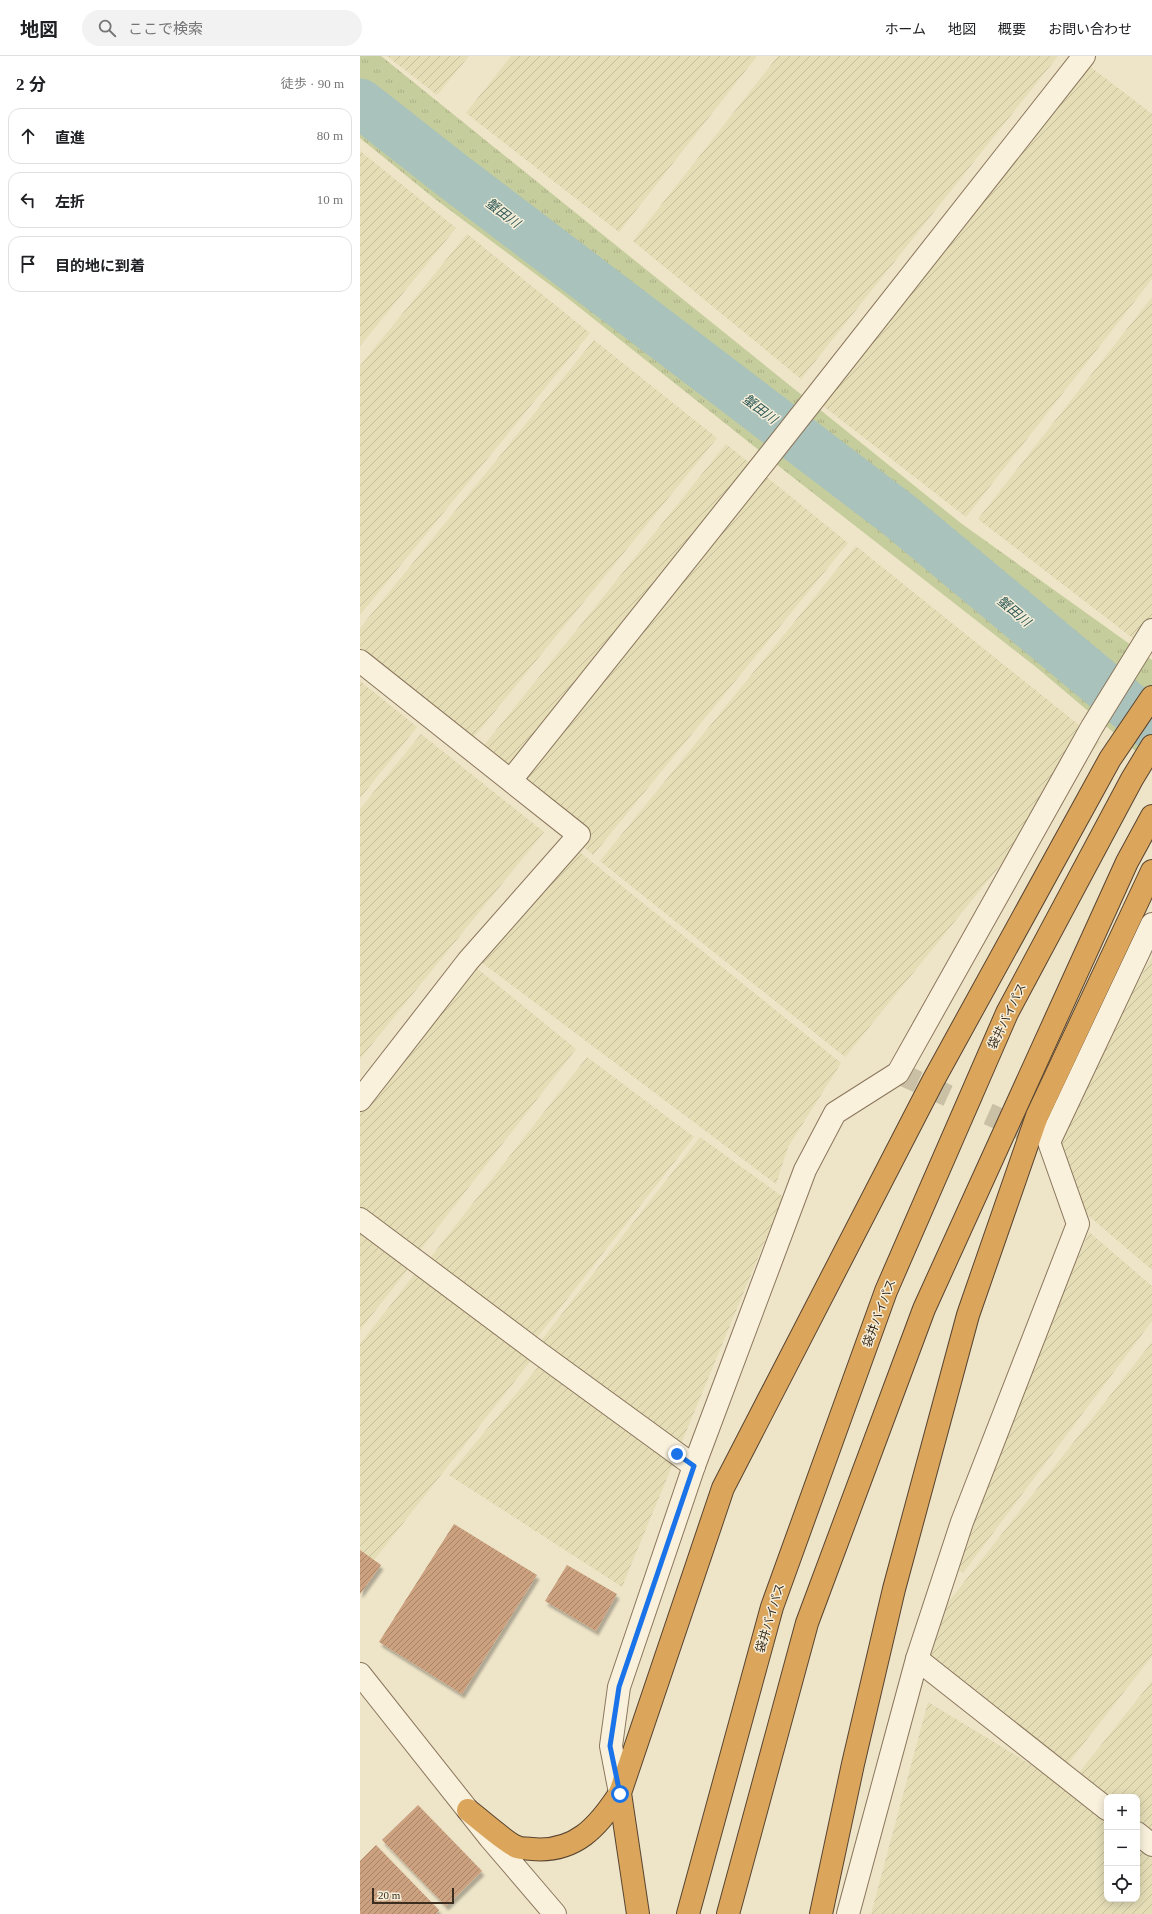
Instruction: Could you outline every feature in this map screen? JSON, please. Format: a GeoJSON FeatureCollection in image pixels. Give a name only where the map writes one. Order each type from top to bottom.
{"type":"FeatureCollection","features":[{"type":"Feature","properties":{"kind":"highway"},"geometry":{"type":"LineString","coordinates":[[468,1810],[516,1847],[542,1850],[568,1845],[587,1833],[606,1814],[620,1794],[723,1488],[933,1081],[1110,760],[1152,697]]}},
{"type":"Feature","properties":{"kind":"highway","name":"袋井バイパス"},"geometry":{"type":"LineString","coordinates":[[688,1914],[772,1607],[886,1291],[1007,1013],[1132,779],[1152,746]]}},
{"type":"Feature","properties":{"kind":"highway"},"geometry":{"type":"LineString","coordinates":[[728,1914],[807,1623],[924,1309],[1127,862],[1152,816]]}},
{"type":"Feature","properties":{"kind":"highway"},"geometry":{"type":"LineString","coordinates":[[821,1914],[853,1764],[894,1589],[968,1315],[1037,1116],[1152,871]]}},
{"type":"Feature","properties":{"kind":"highway"},"geometry":{"type":"LineString","coordinates":[[620,1794],[638,1914]]}},
{"type":"Feature","properties":{"kind":"street"},"geometry":{"type":"LineString","coordinates":[[511,780],[817,396],[1084,56]]}},
{"type":"Feature","properties":{"kind":"street"},"geometry":{"type":"LineString","coordinates":[[620,1794],[610,1746],[619,1687],[694,1466],[805,1170],[835,1113],[898,1073],[1092,727],[1150,632]]}},
{"type":"Feature","properties":{"kind":"street"},"geometry":{"type":"LineString","coordinates":[[360,661],[579,835],[468,960],[360,1100]]}},
{"type":"Feature","properties":{"kind":"street"},"geometry":{"type":"LineString","coordinates":[[848,1914],[917,1659],[962,1522],[1078,1224],[1049,1142],[1152,924]]}},
{"type":"Feature","properties":{"kind":"street"},"geometry":{"type":"LineString","coordinates":[[360,1219],[539,1353],[694,1466]]}},
{"type":"Feature","properties":{"kind":"street"},"geometry":{"type":"LineString","coordinates":[[917,1659],[1104,1807]]}},
{"type":"Feature","properties":{"kind":"street"},"geometry":{"type":"LineString","coordinates":[[360,1674],[468,1810],[555,1914]]}},
{"type":"Feature","properties":{"kind":"street"},"geometry":{"type":"LineString","coordinates":[[1140,1835],[1152,1845]]}},
{"type":"Feature","properties":{"kind":"shaded area"},"geometry":{"type":"Polygon","coordinates":[[[387,56],[469,56],[437,95],[387,56]]]}},
{"type":"Feature","properties":{"kind":"shaded area"},"geometry":{"type":"Polygon","coordinates":[[[511,56],[757,56],[619,232],[466,113],[511,56]]]}},
{"type":"Feature","properties":{"kind":"shaded area"},"geometry":{"type":"Polygon","coordinates":[[[778,56],[1058,56],[801,379],[633,241],[778,56]]]}},
{"type":"Feature","properties":{"kind":"shaded area"},"geometry":{"type":"Polygon","coordinates":[[[1079,58],[1152,114],[1152,279],[966,517],[813,398],[1079,58]]]}},
{"type":"Feature","properties":{"kind":"shaded area"},"geometry":{"type":"Polygon","coordinates":[[[360,151],[456,228],[360,346],[360,151]]]}},
{"type":"Feature","properties":{"kind":"shaded area"},"geometry":{"type":"Polygon","coordinates":[[[467,234],[590,333],[360,615],[360,366],[467,234]]]}},
{"type":"Feature","properties":{"kind":"shaded area"},"geometry":{"type":"Polygon","coordinates":[[[1152,297],[1152,653],[978,519],[1152,297]]]}},
{"type":"Feature","properties":{"kind":"shaded area"},"geometry":{"type":"Polygon","coordinates":[[[594,340],[717,438],[461,753],[360,672],[360,628],[594,340]]]}},
{"type":"Feature","properties":{"kind":"shaded area"},"geometry":{"type":"Polygon","coordinates":[[[726,444],[848,543],[593,855],[477,754],[726,444]]]}},
{"type":"Feature","properties":{"kind":"shaded area"},"geometry":{"type":"Polygon","coordinates":[[[856,546],[1100,742],[845,1057],[600,861],[856,546]]]}},
{"type":"Feature","properties":{"kind":"shaded area"},"geometry":{"type":"Polygon","coordinates":[[[360,681],[417,727],[360,798],[360,681]]]}},
{"type":"Feature","properties":{"kind":"shaded area"},"geometry":{"type":"Polygon","coordinates":[[[421,734],[544,832],[360,1059],[360,809],[421,734]]]}},
{"type":"Feature","properties":{"kind":"shaded area"},"geometry":{"type":"Polygon","coordinates":[[[571,845],[841,1063],[788,1147],[776,1184],[473,956],[571,845]]]}},
{"type":"Feature","properties":{"kind":"shaded area"},"geometry":{"type":"Polygon","coordinates":[[[1152,957],[1152,1270],[1069,1199],[1058,1124],[1152,957]]]}},
{"type":"Feature","properties":{"kind":"shaded area"},"geometry":{"type":"Polygon","coordinates":[[[468,961],[576,1049],[417,1254],[360,1215],[360,1100],[468,961]]]}},
{"type":"Feature","properties":{"kind":"shaded area"},"geometry":{"type":"Polygon","coordinates":[[[587,1057],[694,1137],[532,1344],[536,1347],[700,1137],[783,1197],[622,1587],[449,1475],[544,1360],[536,1354],[360,1578],[360,1344],[425,1261],[427,1262],[587,1057]]]}},
{"type":"Feature","properties":{"kind":"shaded area"},"geometry":{"type":"Polygon","coordinates":[[[360,1219],[415,1260],[360,1330],[360,1219]]]}},
{"type":"Feature","properties":{"kind":"shaded area"},"geometry":{"type":"Polygon","coordinates":[[[1089,1232],[1152,1286],[1152,1321],[963,1573],[948,1564],[1089,1232]]]}},
{"type":"Feature","properties":{"kind":"shaded area"},"geometry":{"type":"Polygon","coordinates":[[[1152,1342],[1152,1656],[1063,1770],[911,1650],[1152,1342]]]}},
{"type":"Feature","properties":{"kind":"shaded area"},"geometry":{"type":"Polygon","coordinates":[[[1152,1681],[1152,1831],[1140,1822],[1140,1794],[1104,1794],[1078,1774],[1152,1681]]]}},
{"type":"Feature","properties":{"kind":"shaded area"},"geometry":{"type":"Polygon","coordinates":[[[928,1702],[1071,1789],[1104,1815],[1104,1902],[1140,1902],[1140,1843],[1152,1853],[1152,1914],[871,1914],[928,1702]]]}},
{"type":"Feature","properties":{"kind":"green space"},"geometry":{"type":"Polygon","coordinates":[[[360,56],[381,56],[962,524],[1152,660],[1152,765],[1036,667],[790,475],[565,296],[435,199],[360,138],[360,56]]]}},
{"type":"Feature","properties":{"kind":"building"},"geometry":{"type":"Polygon","coordinates":[[[454,1524],[537,1575],[462,1694],[379,1642],[454,1524]]]}},
{"type":"Feature","properties":{"kind":"building"},"geometry":{"type":"Polygon","coordinates":[[[360,1550],[381,1565],[360,1594],[360,1550]]]}},
{"type":"Feature","properties":{"kind":"building"},"geometry":{"type":"Polygon","coordinates":[[[567,1565],[617,1594],[596,1631],[545,1601],[567,1565]]]}},
{"type":"Feature","properties":{"kind":"building"},"geometry":{"type":"Polygon","coordinates":[[[418,1805],[482,1871],[446,1906],[382,1840],[418,1805]]]}},
{"type":"Feature","properties":{"kind":"building"},"geometry":{"type":"Polygon","coordinates":[[[376,1845],[439,1910],[436,1914],[360,1914],[360,1861],[376,1845]]]}},
{"type":"Feature","properties":{"kind":"waterway","name":"蟹田川"},"geometry":{"type":"LineString","coordinates":[[360,103],[453,176],[900,516],[1152,726]]}},
{"type":"Feature","properties":{"kind":"tunnel"},"geometry":{"type":"LineString","coordinates":[[898,1073],[1048,1141]]}},
{"type":"Feature","properties":{"kind":"route"},"geometry":{"type":"LineString","coordinates":[[620,1794],[610,1746],[619,1687],[694,1466],[677,1454]]}}]}
